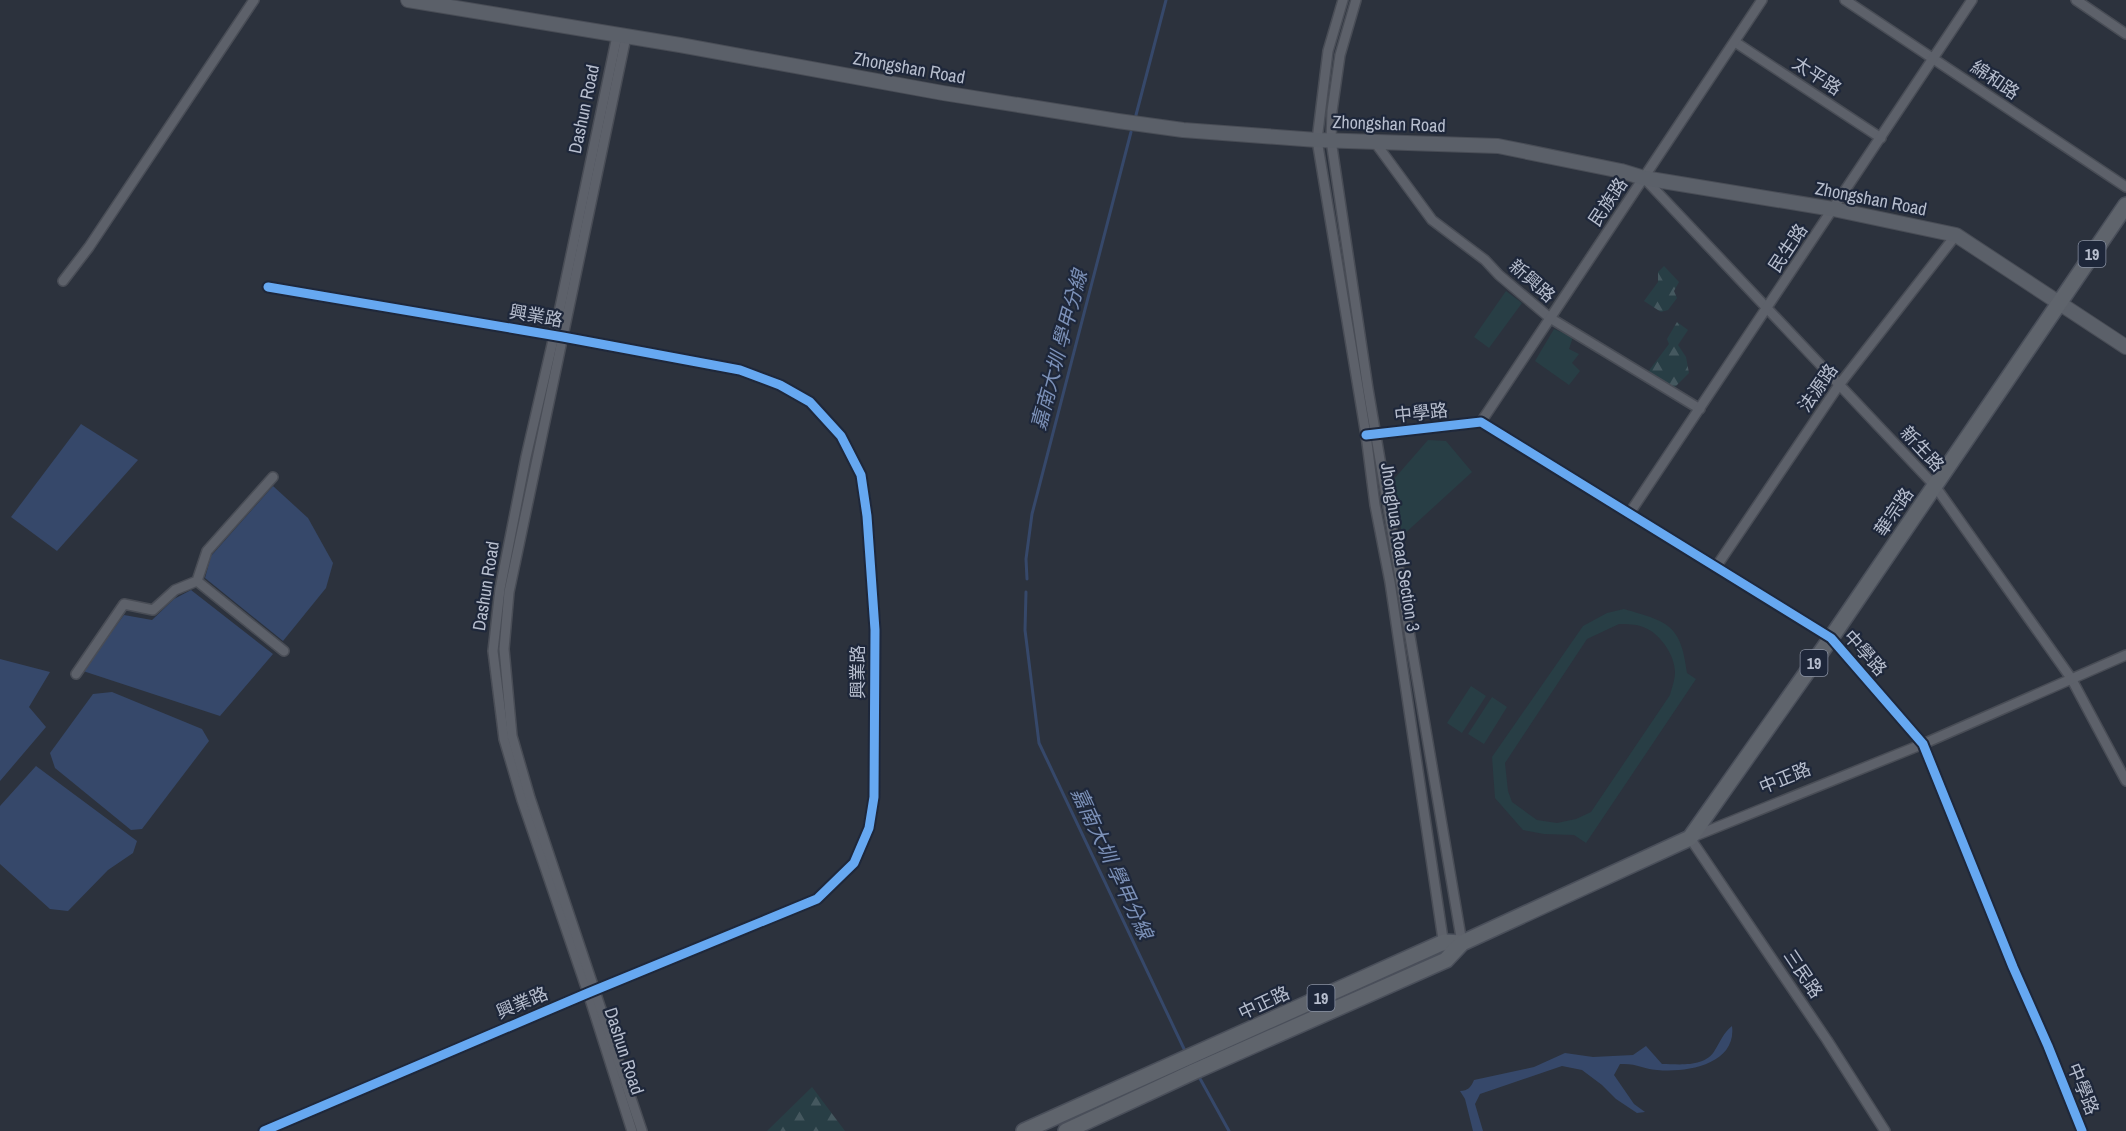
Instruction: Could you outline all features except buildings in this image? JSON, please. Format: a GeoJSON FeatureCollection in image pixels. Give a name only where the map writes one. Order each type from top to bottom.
{"type":"FeatureCollection","features":[{"type":"Feature","properties":{"kind":"main road","name":"Zhongshan Road"},"geometry":{"type":"LineString","coordinates":[[408,0],[1118,121],[1183,130],[1324,140],[1498,146],[1621,171],[1644,178],[1833,210],[1956,235],[2126,347]]}},
{"type":"Feature","properties":{"kind":"main road","name":"華宗路"},"geometry":{"type":"LineString","coordinates":[[1690,838],[1831,638],[2126,205]]}},
{"type":"Feature","properties":{"kind":"main road","name":"中正路"},"geometry":{"type":"LineString","coordinates":[[1462,943],[1690,838]]}},
{"type":"Feature","properties":{"kind":"main road","name":"19"},"geometry":{"type":"LineString","coordinates":[[1444,942],[1462,943]]}},
{"type":"Feature","properties":{"kind":"main road","name":"中正路"},"geometry":{"type":"LineString","coordinates":[[1066,1131],[1194,1063],[1444,942]]}},
{"type":"Feature","properties":{"kind":"main road","name":"19"},"geometry":{"type":"LineString","coordinates":[[1446,960],[1462,943]]}},
{"type":"Feature","properties":{"kind":"main road","name":"中正路"},"geometry":{"type":"LineString","coordinates":[[1024,1131],[1446,960]]}},
{"type":"Feature","properties":{"kind":"street"},"geometry":{"type":"LineString","coordinates":[[63,280],[89,247],[254,0]]}},
{"type":"Feature","properties":{"kind":"street"},"geometry":{"type":"LineString","coordinates":[[1324,140],[1328,51],[1343,0]]}},
{"type":"Feature","properties":{"kind":"street"},"geometry":{"type":"LineString","coordinates":[[1324,140],[1332,111],[1340,55],[1356,0]]}},
{"type":"Feature","properties":{"kind":"street","name":"民族路"},"geometry":{"type":"LineString","coordinates":[[1481,422],[1762,0]]}},
{"type":"Feature","properties":{"kind":"street","name":"綿和路"},"geometry":{"type":"LineString","coordinates":[[1845,0],[2126,187]]}},
{"type":"Feature","properties":{"kind":"street","name":"民生路"},"geometry":{"type":"LineString","coordinates":[[1629,514],[1972,0]]}},
{"type":"Feature","properties":{"kind":"street"},"geometry":{"type":"LineString","coordinates":[[2076,0],[2126,34]]}},
{"type":"Feature","properties":{"kind":"street","name":"Dashun Road"},"geometry":{"type":"LineString","coordinates":[[621,37],[509,592],[504,649],[513,736],[633,1131]]}},
{"type":"Feature","properties":{"kind":"street","name":"太平路"},"geometry":{"type":"LineString","coordinates":[[1735,42],[1881,138]]}},
{"type":"Feature","properties":{"kind":"street","name":"Jhonghua Road Section 3"},"geometry":{"type":"LineString","coordinates":[[1324,140],[1371,435],[1375,505],[1390,582],[1446,960]]}},
{"type":"Feature","properties":{"kind":"street","name":"Jhonghua Road Section 3"},"geometry":{"type":"LineString","coordinates":[[1324,140],[1371,435],[1462,943]]}},
{"type":"Feature","properties":{"kind":"street","name":"新興路"},"geometry":{"type":"LineString","coordinates":[[1374,141],[1431,220],[1485,260],[1499,275],[1550,318],[1700,409]]}},
{"type":"Feature","properties":{"kind":"street","name":"新生路"},"geometry":{"type":"LineString","coordinates":[[1644,178],[1935,486],[2071,678],[2126,781]]}},
{"type":"Feature","properties":{"kind":"street","name":"法源路"},"geometry":{"type":"LineString","coordinates":[[1716,567],[1839,385],[1956,235]]}},
{"type":"Feature","properties":{"kind":"street","name":"興業路"},"geometry":{"type":"LineString","coordinates":[[264,1131],[592,991],[817,899],[854,863],[868,828],[874,797],[875,630],[867,516],[861,475],[841,436],[810,402],[780,385],[740,370],[559,336],[268,287]]}},
{"type":"Feature","properties":{"kind":"street","name":"中學路"},"geometry":{"type":"LineString","coordinates":[[1371,435],[1481,422],[1831,638],[1923,744],[2082,1131]]}},
{"type":"Feature","properties":{"kind":"street"},"geometry":{"type":"LineString","coordinates":[[76,674],[124,604],[153,610],[175,590],[197,580],[207,552],[273,477]]}},
{"type":"Feature","properties":{"kind":"street"},"geometry":{"type":"LineString","coordinates":[[197,580],[284,651]]}},
{"type":"Feature","properties":{"kind":"street","name":"中正路"},"geometry":{"type":"LineString","coordinates":[[1690,838],[1923,744],[2126,655]]}},
{"type":"Feature","properties":{"kind":"street","name":"三民路"},"geometry":{"type":"LineString","coordinates":[[1690,838],[1827,1040],[1885,1131]]}},
{"type":"Feature","properties":{"kind":"street","name":"Dashun Road"},"geometry":{"type":"LineString","coordinates":[[592,991],[642,1131]]}},
{"type":"Feature","properties":{"kind":"green space"},"geometry":{"type":"Polygon","coordinates":[[[1664,266],[1679,282],[1674,291],[1677,298],[1668,310],[1661,312],[1644,301],[1658,282],[1658,272],[1664,266]]]}},
{"type":"Feature","properties":{"kind":"green space"},"geometry":{"type":"Polygon","coordinates":[[[1506,291],[1522,303],[1489,348],[1474,337],[1506,291]]]}},
{"type":"Feature","properties":{"kind":"green space"},"geometry":{"type":"Polygon","coordinates":[[[1677,322],[1688,330],[1678,345],[1686,357],[1689,373],[1673,389],[1648,372],[1669,344],[1667,339],[1677,322]]]}},
{"type":"Feature","properties":{"kind":"green space"},"geometry":{"type":"Polygon","coordinates":[[[1554,329],[1573,337],[1569,349],[1579,354],[1572,363],[1580,371],[1569,385],[1535,361],[1554,329]]]}},
{"type":"Feature","properties":{"kind":"green space"},"geometry":{"type":"Polygon","coordinates":[[[1428,440],[1446,441],[1472,472],[1402,536],[1394,479],[1428,440]]]}},
{"type":"Feature","properties":{"kind":"green space"},"geometry":{"type":"Polygon","coordinates":[[[1624,609],[1662,622],[1676,635],[1681,644],[1687,673],[1696,679],[1586,843],[1574,835],[1544,834],[1523,830],[1495,798],[1492,757],[1583,626],[1607,613],[1624,609]],[[1619,624],[1587,639],[1505,763],[1508,791],[1512,802],[1537,820],[1557,823],[1576,819],[1591,812],[1670,695],[1675,672],[1672,658],[1665,645],[1649,630],[1637,625],[1619,624]]]}},
{"type":"Feature","properties":{"kind":"green space"},"geometry":{"type":"Polygon","coordinates":[[[1471,686],[1486,696],[1462,733],[1447,723],[1471,686]]]}},
{"type":"Feature","properties":{"kind":"green space"},"geometry":{"type":"Polygon","coordinates":[[[1492,697],[1507,707],[1484,744],[1468,734],[1492,697]]]}},
{"type":"Feature","properties":{"kind":"green space"},"geometry":{"type":"Polygon","coordinates":[[[812,1087],[845,1131],[767,1131],[812,1087]]]}},
{"type":"Feature","properties":{"kind":"water"},"geometry":{"type":"Polygon","coordinates":[[[81,424],[138,460],[57,551],[11,517],[81,424]]]}},
{"type":"Feature","properties":{"kind":"water"},"geometry":{"type":"Polygon","coordinates":[[[273,486],[308,518],[333,563],[326,588],[283,641],[205,578],[211,556],[273,486]]]}},
{"type":"Feature","properties":{"kind":"water"},"geometry":{"type":"Polygon","coordinates":[[[191,590],[273,654],[220,716],[83,671],[124,615],[152,620],[174,599],[191,590]]]}},
{"type":"Feature","properties":{"kind":"water"},"geometry":{"type":"Polygon","coordinates":[[[0,659],[50,672],[29,707],[46,727],[0,781],[0,659]]]}},
{"type":"Feature","properties":{"kind":"water"},"geometry":{"type":"Polygon","coordinates":[[[112,692],[202,729],[209,741],[142,829],[131,830],[55,768],[50,753],[93,694],[112,692]]]}},
{"type":"Feature","properties":{"kind":"water"},"geometry":{"type":"Polygon","coordinates":[[[36,766],[137,841],[133,853],[108,870],[68,911],[50,909],[0,864],[0,806],[36,766]]]}},
{"type":"Feature","properties":{"kind":"water"},"geometry":{"type":"Polygon","coordinates":[[[1732,1026],[1731,1039],[1726,1050],[1707,1064],[1668,1071],[1620,1064],[1614,1075],[1634,1104],[1645,1112],[1637,1113],[1616,1099],[1582,1070],[1562,1066],[1480,1094],[1475,1104],[1483,1131],[1473,1131],[1465,1099],[1460,1091],[1469,1088],[1474,1080],[1534,1067],[1565,1053],[1593,1057],[1633,1055],[1646,1046],[1662,1064],[1698,1062],[1711,1056],[1724,1034],[1732,1026]]]}},
{"type":"Feature","properties":{"kind":"waterway","name":"嘉南大圳 學甲分線"},"geometry":{"type":"LineString","coordinates":[[1136,115],[1166,0]]}},
{"type":"Feature","properties":{"kind":"waterway","name":"嘉南大圳 學甲分線"},"geometry":{"type":"LineString","coordinates":[[1027,579],[1026,559],[1032,514],[1131,132]]}},
{"type":"Feature","properties":{"kind":"waterway","name":"嘉南大圳 學甲分線"},"geometry":{"type":"LineString","coordinates":[[1026,592],[1025,630],[1039,743],[1186,1053]]}},
{"type":"Feature","properties":{"kind":"waterway","name":"嘉南大圳 學甲分線"},"geometry":{"type":"LineString","coordinates":[[1198,1075],[1229,1131]]}},
{"type":"Feature","properties":{"kind":"cycle path"},"geometry":{"type":"LineString","coordinates":[[264,1131],[588,993],[817,899],[854,863],[869,828],[874,797],[875,630],[867,516],[861,475],[841,436],[810,402],[780,385],[740,370],[563,337],[268,287]]}},
{"type":"Feature","properties":{"kind":"cycle path"},"geometry":{"type":"LineString","coordinates":[[1366,435],[1481,422],[1831,638],[1923,744],[2082,1131]]}}]}
